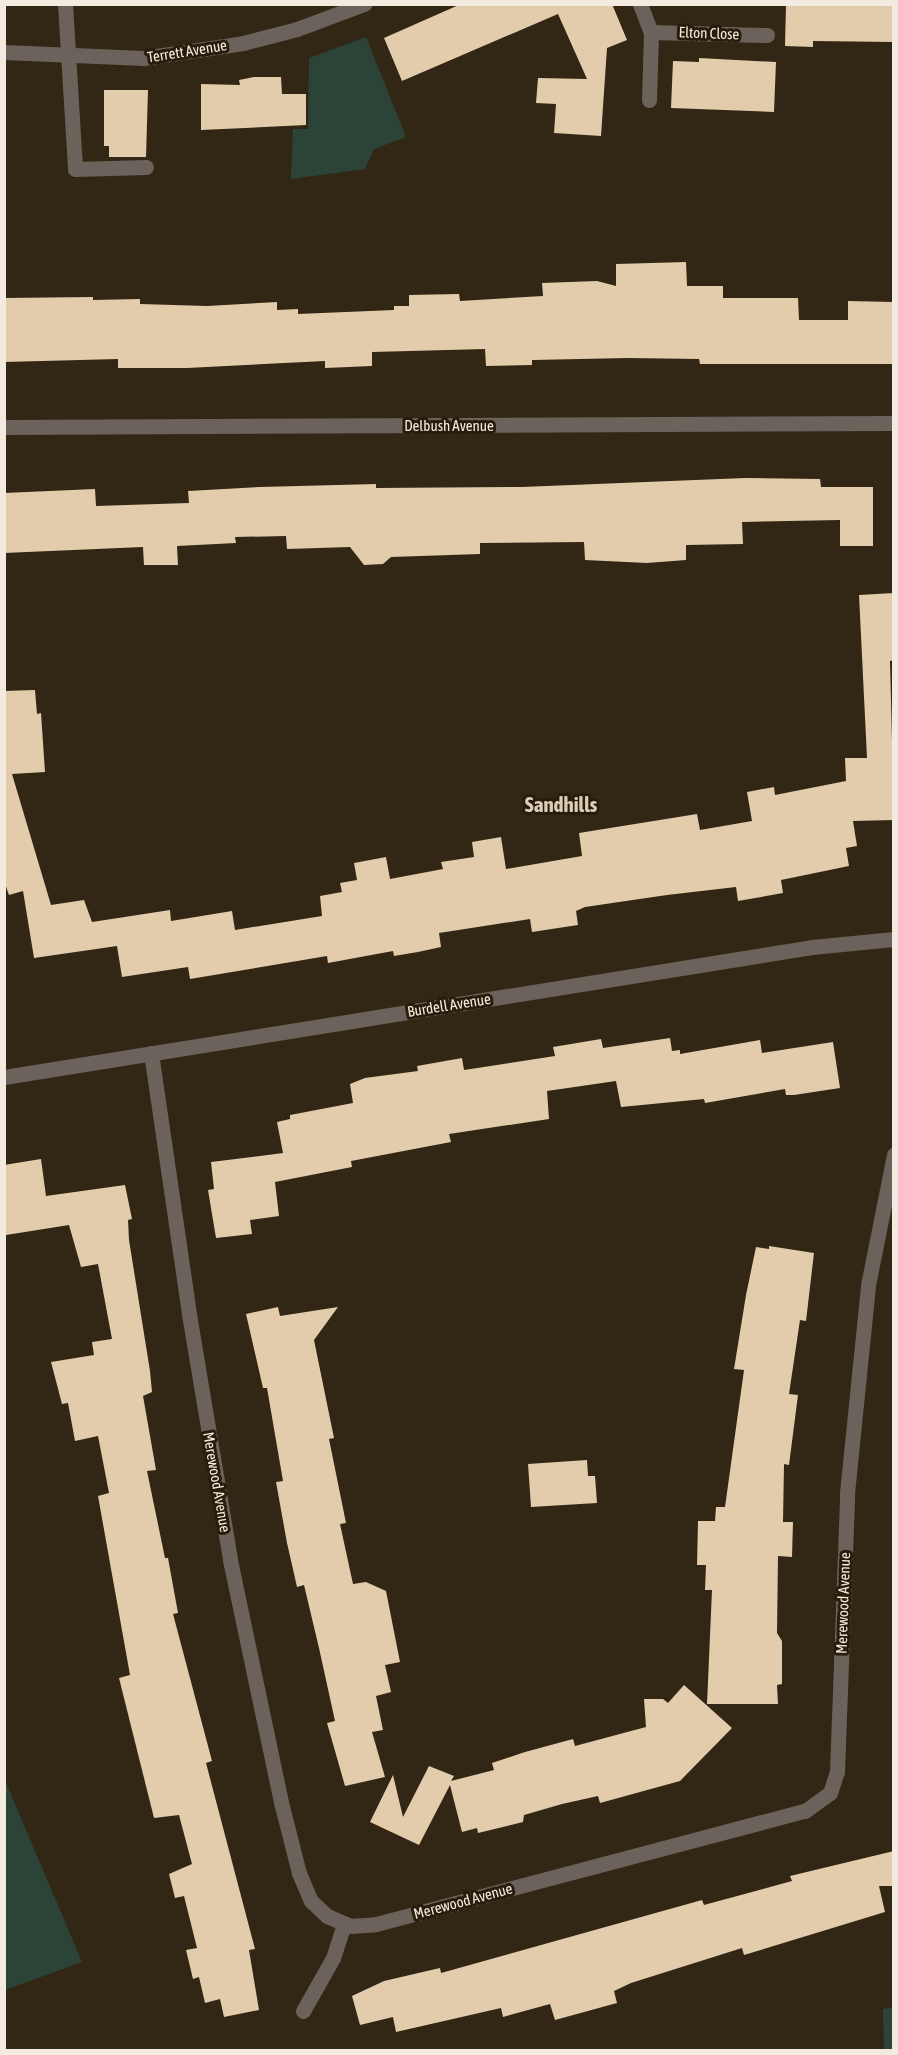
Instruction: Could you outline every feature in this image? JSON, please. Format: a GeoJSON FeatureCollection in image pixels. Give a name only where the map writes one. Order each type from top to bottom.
{"type":"FeatureCollection","features":[{"type":"Feature","properties":{"kind":"street"},"geometry":{"type":"LineString","coordinates":[[65,4],[75,169],[146,167]]}},
{"type":"Feature","properties":{"kind":"street","name":"Terrett Avenue"},"geometry":{"type":"LineString","coordinates":[[4,52],[143,58],[243,43],[297,29],[364,4]]}},
{"type":"Feature","properties":{"kind":"street"},"geometry":{"type":"LineString","coordinates":[[640,4],[651,32],[649,100]]}},
{"type":"Feature","properties":{"kind":"street","name":"Elton Close"},"geometry":{"type":"LineString","coordinates":[[651,32],[767,35]]}},
{"type":"Feature","properties":{"kind":"street","name":"Delbush Avenue"},"geometry":{"type":"LineString","coordinates":[[4,427],[894,423]]}},
{"type":"Feature","properties":{"kind":"street","name":"Burdell Avenue"},"geometry":{"type":"LineString","coordinates":[[6,1073],[151,1053],[812,947],[894,939]]}},
{"type":"Feature","properties":{"kind":"street","name":"Merewood Avenue"},"geometry":{"type":"LineString","coordinates":[[151,1053],[189,1314],[230,1560],[281,1802],[299,1873],[311,1901],[327,1916],[344,1924],[376,1924],[805,1811],[830,1793],[837,1772],[848,1482],[868,1285],[892,1175],[894,1155]]}},
{"type":"Feature","properties":{"kind":"street"},"geometry":{"type":"LineString","coordinates":[[303,2011],[329,1967],[344,1924]]}},
{"type":"Feature","properties":{"kind":"green space"},"geometry":{"type":"Polygon","coordinates":[[[366,37],[406,137],[374,149],[365,169],[291,179],[293,129],[308,129],[309,58],[366,37]]]}},
{"type":"Feature","properties":{"kind":"green space"},"geometry":{"type":"Polygon","coordinates":[[[4,1778],[82,1962],[5,1990],[4,1990],[4,1778]]]}},
{"type":"Feature","properties":{"kind":"green space"},"geometry":{"type":"Polygon","coordinates":[[[893,2007],[893,2050],[884,2050],[883,2009],[893,2007]]]}},
{"type":"Feature","properties":{"kind":"building"},"geometry":{"type":"Polygon","coordinates":[[[461,4],[612,4],[627,40],[607,48],[601,136],[554,133],[556,104],[536,103],[538,78],[587,79],[558,14],[402,81],[384,38],[461,4]]]}},
{"type":"Feature","properties":{"kind":"building"},"geometry":{"type":"Polygon","coordinates":[[[786,4],[894,4],[894,42],[813,41],[813,47],[785,46],[786,4]]]}},
{"type":"Feature","properties":{"kind":"building"},"geometry":{"type":"Polygon","coordinates":[[[699,58],[776,62],[774,112],[671,108],[673,61],[699,62],[699,58]]]}},
{"type":"Feature","properties":{"kind":"building"},"geometry":{"type":"Polygon","coordinates":[[[254,77],[281,77],[282,94],[306,94],[306,125],[201,130],[201,84],[240,85],[239,80],[254,77]]]}},
{"type":"Feature","properties":{"kind":"building"},"geometry":{"type":"Polygon","coordinates":[[[104,90],[148,90],[146,157],[109,157],[109,146],[104,146],[104,90]]]}},
{"type":"Feature","properties":{"kind":"building"},"geometry":{"type":"Polygon","coordinates":[[[686,262],[687,286],[723,286],[723,298],[798,298],[799,320],[848,320],[848,301],[894,302],[894,364],[700,364],[699,359],[628,358],[532,360],[532,365],[486,366],[485,349],[372,352],[372,366],[325,368],[325,361],[187,368],[118,368],[118,359],[4,362],[4,298],[93,297],[93,300],[140,299],[140,304],[207,306],[277,302],[277,310],[298,309],[298,314],[394,310],[394,306],[409,306],[409,295],[459,294],[460,301],[543,296],[542,283],[597,281],[616,286],[616,264],[686,262]]]}},
{"type":"Feature","properties":{"kind":"building"},"geometry":{"type":"Polygon","coordinates":[[[745,478],[820,479],[821,487],[873,487],[873,546],[840,546],[840,520],[742,522],[743,544],[686,545],[686,560],[647,563],[585,560],[584,542],[480,543],[480,554],[391,557],[383,564],[364,565],[350,547],[287,549],[286,536],[235,537],[236,543],[177,546],[178,565],[144,565],[143,547],[4,553],[4,493],[95,489],[96,506],[189,503],[188,491],[260,487],[376,484],[376,488],[522,487],[745,478]]]}},
{"type":"Feature","properties":{"kind":"building"},"geometry":{"type":"Polygon","coordinates":[[[894,593],[894,660],[890,661],[894,820],[853,821],[857,846],[846,848],[849,866],[781,880],[783,893],[738,901],[736,887],[667,895],[585,907],[576,911],[578,925],[532,932],[530,919],[439,933],[441,947],[418,952],[394,956],[393,951],[328,963],[327,956],[190,979],[188,967],[122,977],[117,946],[34,958],[23,891],[9,895],[4,881],[4,691],[35,690],[37,714],[41,713],[45,772],[12,774],[51,905],[84,900],[92,922],[170,910],[171,921],[232,911],[235,930],[322,916],[320,896],[342,892],[340,883],[357,880],[354,863],[386,857],[390,879],[443,869],[441,862],[474,857],[472,842],[501,837],[506,869],[582,856],[579,833],[697,814],[700,830],[752,821],[747,792],[774,787],[775,795],[846,781],[845,758],[867,758],[859,595],[894,593]]]}},
{"type":"Feature","properties":{"kind":"building"},"geometry":{"type":"Polygon","coordinates":[[[670,1038],[672,1051],[680,1050],[680,1054],[760,1040],[762,1053],[833,1042],[840,1088],[794,1095],[786,1095],[785,1089],[705,1103],[704,1099],[621,1107],[616,1081],[547,1091],[549,1119],[449,1134],[451,1142],[351,1161],[352,1167],[275,1182],[279,1216],[250,1220],[252,1234],[216,1238],[208,1190],[214,1189],[211,1162],[283,1153],[277,1122],[290,1119],[290,1115],[353,1103],[350,1084],[365,1078],[418,1071],[417,1066],[462,1058],[464,1070],[555,1056],[553,1047],[601,1039],[603,1048],[670,1038]]]}},
{"type":"Feature","properties":{"kind":"building"},"geometry":{"type":"Polygon","coordinates":[[[41,1159],[46,1196],[125,1185],[132,1219],[128,1220],[129,1240],[152,1392],[143,1396],[156,1470],[147,1471],[165,1558],[168,1558],[178,1613],[173,1614],[212,1761],[206,1763],[255,1949],[249,1950],[259,2010],[224,2017],[220,1999],[205,2003],[199,1977],[193,1979],[186,1950],[197,1948],[184,1896],[175,1898],[169,1874],[192,1864],[179,1815],[154,1818],[119,1678],[130,1675],[98,1496],[109,1493],[98,1436],[75,1441],[68,1403],[62,1404],[51,1362],[94,1355],[92,1342],[112,1339],[98,1264],[81,1267],[69,1225],[6,1235],[4,1165],[41,1159]]]}},
{"type":"Feature","properties":{"kind":"building"},"geometry":{"type":"Polygon","coordinates":[[[769,1246],[814,1253],[806,1321],[800,1320],[789,1394],[798,1395],[789,1465],[784,1464],[783,1522],[793,1522],[792,1557],[778,1556],[777,1633],[782,1641],[782,1684],[777,1685],[778,1704],[707,1704],[712,1590],[705,1590],[706,1565],[697,1565],[698,1521],[715,1521],[716,1507],[725,1507],[744,1370],[734,1369],[746,1295],[756,1247],[769,1249],[769,1246]]]}},
{"type":"Feature","properties":{"kind":"building"},"geometry":{"type":"Polygon","coordinates":[[[278,1307],[280,1316],[338,1307],[314,1340],[334,1438],[329,1439],[346,1523],[340,1524],[353,1584],[366,1582],[386,1591],[400,1662],[385,1665],[391,1692],[376,1696],[383,1730],[372,1732],[385,1777],[345,1786],[327,1723],[335,1721],[304,1585],[297,1587],[287,1543],[276,1482],[283,1481],[267,1388],[263,1388],[246,1314],[278,1307]]]}},
{"type":"Feature","properties":{"kind":"building"},"geometry":{"type":"Polygon","coordinates":[[[587,1460],[588,1476],[595,1476],[597,1503],[531,1507],[528,1464],[587,1460]]]}},
{"type":"Feature","properties":{"kind":"building"},"geometry":{"type":"Polygon","coordinates":[[[684,1685],[732,1728],[680,1781],[600,1803],[598,1796],[562,1804],[524,1815],[523,1822],[478,1833],[477,1828],[462,1832],[450,1785],[419,1845],[370,1822],[393,1775],[403,1817],[429,1766],[454,1776],[451,1781],[494,1770],[492,1763],[525,1752],[573,1739],[575,1746],[646,1727],[644,1699],[663,1699],[668,1703],[684,1685]]]}},
{"type":"Feature","properties":{"kind":"building"},"geometry":{"type":"Polygon","coordinates":[[[894,1851],[894,1886],[879,1886],[885,1912],[744,1955],[742,1948],[631,1983],[614,1991],[617,2003],[555,2020],[550,2004],[503,2017],[501,2008],[396,2032],[393,2017],[360,2025],[352,1996],[384,1981],[440,1968],[441,1973],[702,1900],[704,1905],[792,1881],[790,1876],[894,1851]]]}},
{"type":"Feature","properties":{"kind":"district","name":"Sandhills"},"geometry":{"type":"Point","coordinates":[561,804]}}]}
